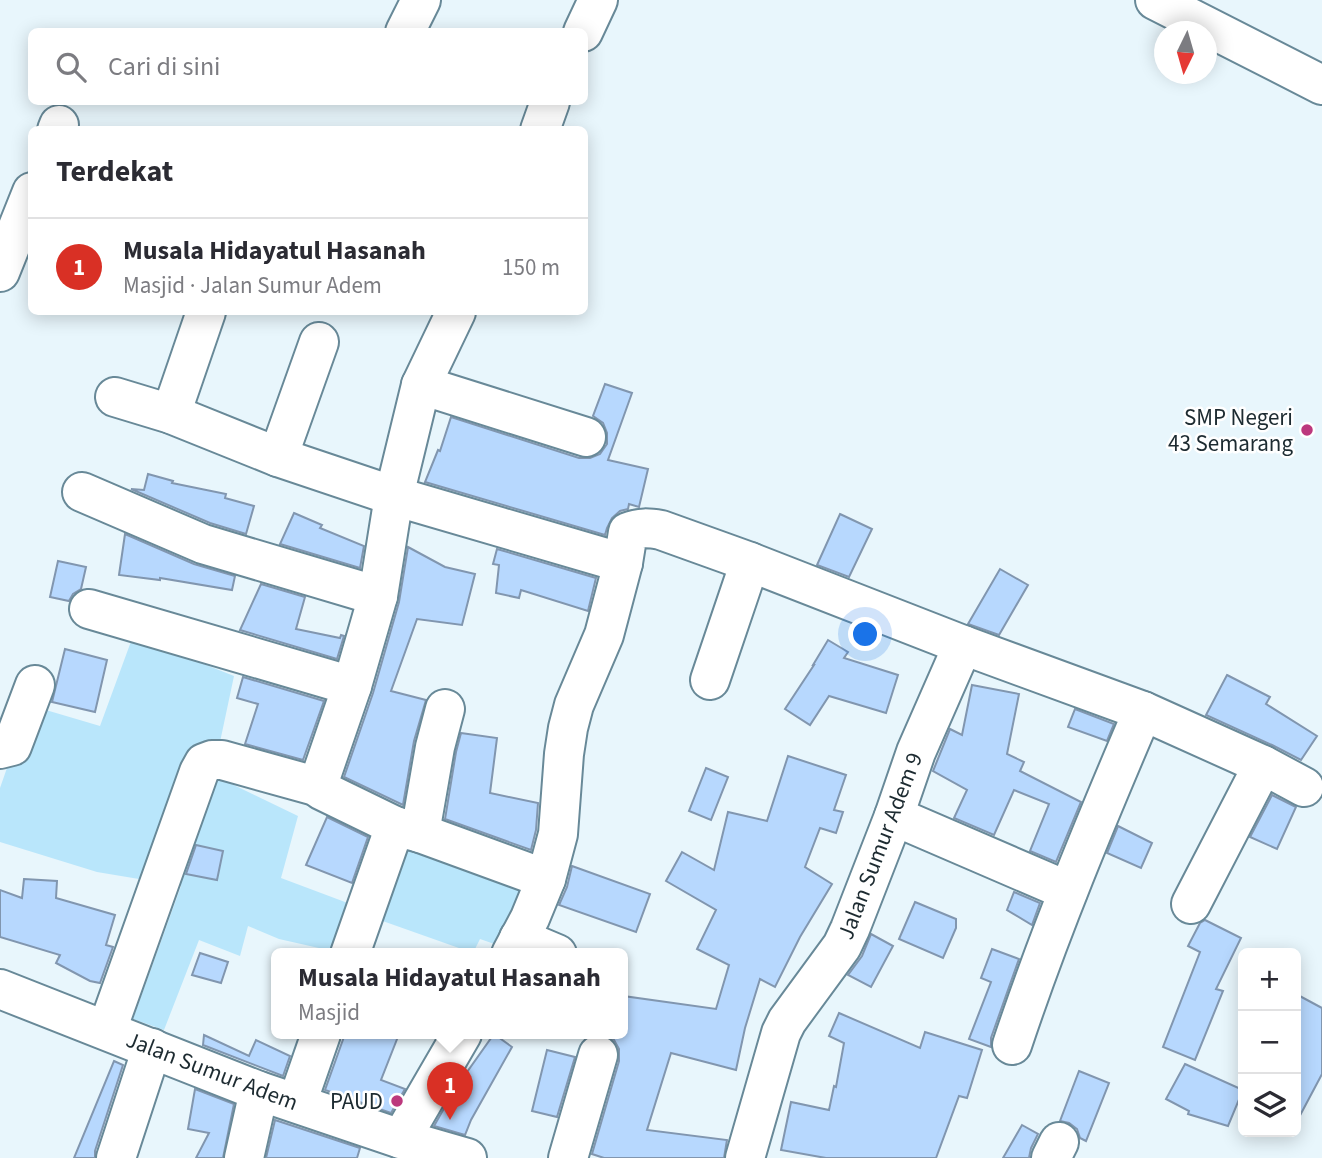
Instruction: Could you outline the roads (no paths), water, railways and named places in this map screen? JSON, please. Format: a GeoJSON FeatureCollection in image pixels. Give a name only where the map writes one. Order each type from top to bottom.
{"type":"FeatureCollection","features":[{"type":"Feature","properties":{"kind":"street"},"geometry":{"type":"LineString","coordinates":[[407,28],[421,0]]}},
{"type":"Feature","properties":{"kind":"street"},"geometry":{"type":"LineString","coordinates":[[585,28],[598,0]]}},
{"type":"Feature","properties":{"kind":"street"},"geometry":{"type":"LineString","coordinates":[[1175,5],[1322,85]]}},
{"type":"Feature","properties":{"kind":"street"},"geometry":{"type":"LineString","coordinates":[[541,126],[549,105]]}},
{"type":"Feature","properties":{"kind":"street"},"geometry":{"type":"LineString","coordinates":[[0,272],[18,206]]}},
{"type":"Feature","properties":{"kind":"street"},"geometry":{"type":"LineString","coordinates":[[170,414],[205,315]]}},
{"type":"Feature","properties":{"kind":"street"},"geometry":{"type":"LineString","coordinates":[[319,787],[378,596],[394,496],[421,385],[455,315]]}},
{"type":"Feature","properties":{"kind":"street"},"geometry":{"type":"LineString","coordinates":[[278,457],[319,342]]}},
{"type":"Feature","properties":{"kind":"street"},"geometry":{"type":"LineString","coordinates":[[421,385],[586,437]]}},
{"type":"Feature","properties":{"kind":"street"},"geometry":{"type":"LineString","coordinates":[[116,397],[170,414],[278,457],[394,496],[624,562]]}},
{"type":"Feature","properties":{"kind":"street"},"geometry":{"type":"LineString","coordinates":[[82,492],[203,544],[378,596]]}},
{"type":"Feature","properties":{"kind":"street"},"geometry":{"type":"LineString","coordinates":[[515,946],[546,879],[558,834],[564,754],[574,705],[604,635],[624,562],[628,532],[642,528],[661,530],[750,562],[1143,711],[1263,765],[1304,787]]}},
{"type":"Feature","properties":{"kind":"street"},"geometry":{"type":"LineString","coordinates":[[710,680],[750,562]]}},
{"type":"Feature","properties":{"kind":"street"},"geometry":{"type":"LineString","coordinates":[[89,609],[352,686]]}},
{"type":"Feature","properties":{"kind":"street","name":"Jalan Sumur Adem 9"},"geometry":{"type":"LineString","coordinates":[[745,1158],[787,1021],[842,946],[894,816],[916,751],[964,645]]}},
{"type":"Feature","properties":{"kind":"street"},"geometry":{"type":"LineString","coordinates":[[0,749],[12,746],[34,685]]}},
{"type":"Feature","properties":{"kind":"street"},"geometry":{"type":"LineString","coordinates":[[353,948],[408,830],[435,747],[444,709]]}},
{"type":"Feature","properties":{"kind":"street"},"geometry":{"type":"LineString","coordinates":[[1012,1045],[1068,891],[1143,711]]}},
{"type":"Feature","properties":{"kind":"street"},"geometry":{"type":"LineString","coordinates":[[107,1030],[194,785],[204,763],[212,760],[222,760],[319,787],[408,830],[546,879]]}},
{"type":"Feature","properties":{"kind":"street"},"geometry":{"type":"LineString","coordinates":[[1191,904],[1263,765]]}},
{"type":"Feature","properties":{"kind":"street"},"geometry":{"type":"LineString","coordinates":[[894,816],[1068,891]]}},
{"type":"Feature","properties":{"kind":"street","name":"Jalan Sumur Adem"},"geometry":{"type":"LineString","coordinates":[[0,989],[259,1091],[401,1139],[467,1158]]}},
{"type":"Feature","properties":{"kind":"street"},"geometry":{"type":"LineString","coordinates":[[297,1103],[319,1039]]}},
{"type":"Feature","properties":{"kind":"street"},"geometry":{"type":"LineString","coordinates":[[401,1139],[459,1039]]}},
{"type":"Feature","properties":{"kind":"street"},"geometry":{"type":"LineString","coordinates":[[116,1158],[152,1048]]}},
{"type":"Feature","properties":{"kind":"street"},"geometry":{"type":"LineString","coordinates":[[568,1158],[598,1055]]}},
{"type":"Feature","properties":{"kind":"street"},"geometry":{"type":"LineString","coordinates":[[244,1158],[259,1091]]}},
{"type":"Feature","properties":{"kind":"place","name":"SMP Negeri 43 Semarang"},"geometry":{"type":"Point","coordinates":[1307,430]}},
{"type":"Feature","properties":{"kind":"place","name":"PAUD"},"geometry":{"type":"Point","coordinates":[397,1101]}},
{"type":"Feature","properties":{"kind":"place","name":"Musala Hidayatul Hasanah"},"geometry":{"type":"Point","coordinates":[450,1120]}}]}
